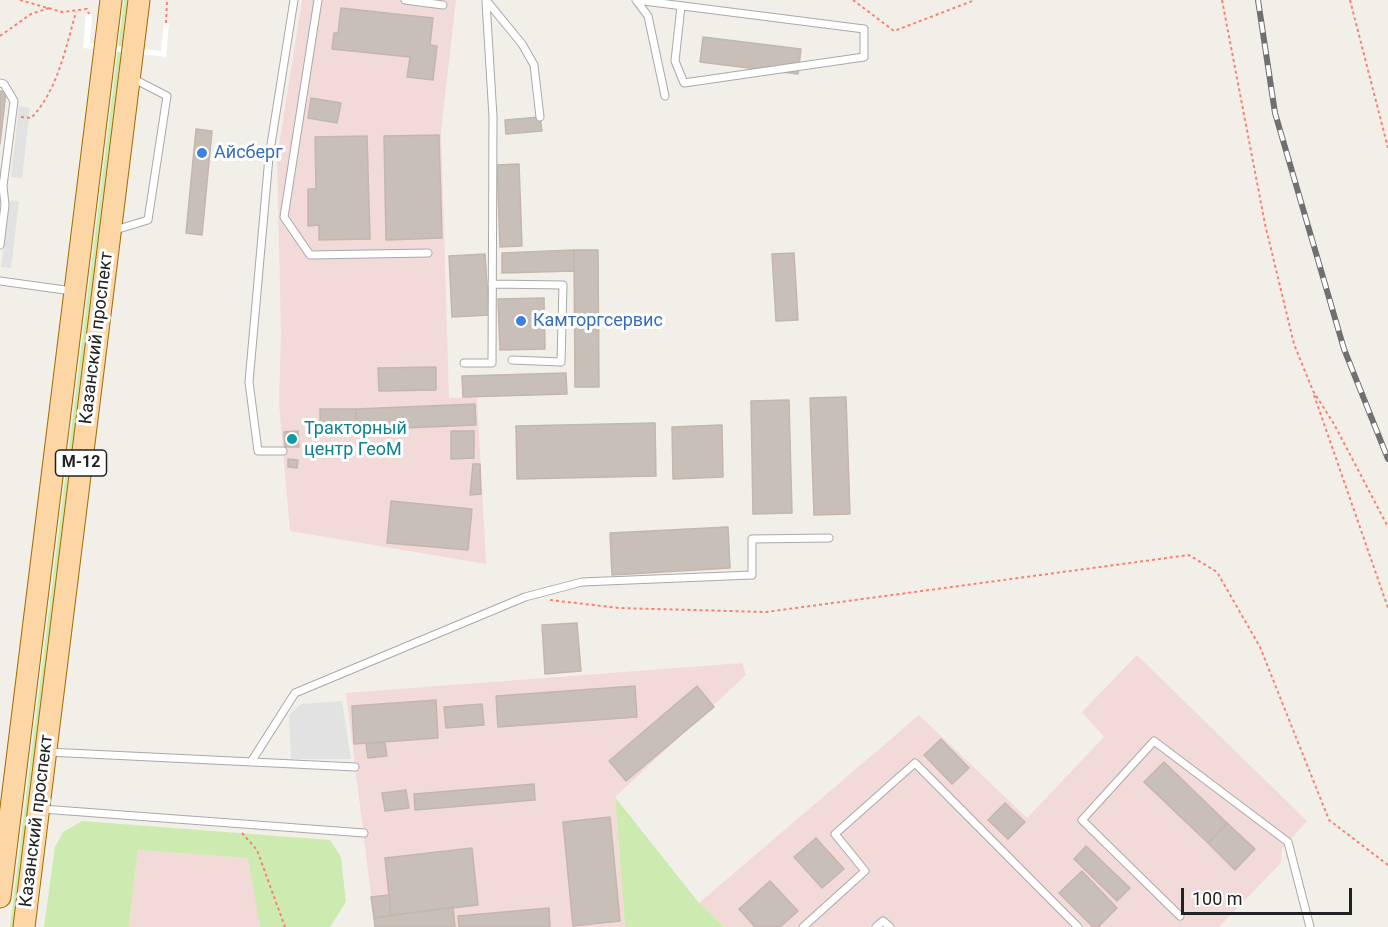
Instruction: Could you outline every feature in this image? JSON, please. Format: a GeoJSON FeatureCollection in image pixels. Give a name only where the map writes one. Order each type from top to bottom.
{"type":"FeatureCollection","features":[{"type":"Feature","properties":{"kind":"main road","name":"Казанский проспект"},"geometry":{"type":"LineString","coordinates":[[0,897],[111,0]]}},
{"type":"Feature","properties":{"kind":"main road","name":"Казанский проспект"},"geometry":{"type":"LineString","coordinates":[[24,927],[139,0]]}},
{"type":"Feature","properties":{"kind":"lane"},"geometry":{"type":"LineString","coordinates":[[283,451],[258,451],[249,382],[269,157],[294,0]]}},
{"type":"Feature","properties":{"kind":"lane"},"geometry":{"type":"LineString","coordinates":[[318,0],[284,217],[310,255],[428,253]]}},
{"type":"Feature","properties":{"kind":"lane"},"geometry":{"type":"LineString","coordinates":[[405,0],[443,5]]}},
{"type":"Feature","properties":{"kind":"lane"},"geometry":{"type":"LineString","coordinates":[[486,0],[522,44],[534,65],[540,117]]}},
{"type":"Feature","properties":{"kind":"lane"},"geometry":{"type":"LineString","coordinates":[[464,363],[492,363],[493,119],[486,0]]}},
{"type":"Feature","properties":{"kind":"lane"},"geometry":{"type":"LineString","coordinates":[[636,0],[864,29],[864,57],[684,83],[675,61],[681,6]]}},
{"type":"Feature","properties":{"kind":"lane"},"geometry":{"type":"LineString","coordinates":[[636,0],[648,16],[665,96]]}},
{"type":"Feature","properties":{"kind":"lane"},"geometry":{"type":"LineString","coordinates":[[110,232],[148,220],[167,96],[129,76]]}},
{"type":"Feature","properties":{"kind":"lane"},"geometry":{"type":"LineString","coordinates":[[0,83],[4,84],[14,101],[2,185],[5,205],[0,245]]}},
{"type":"Feature","properties":{"kind":"lane"},"geometry":{"type":"LineString","coordinates":[[0,281],[75,292]]}},
{"type":"Feature","properties":{"kind":"lane"},"geometry":{"type":"LineString","coordinates":[[492,284],[562,285],[561,362],[512,360]]}},
{"type":"Feature","properties":{"kind":"lane"},"geometry":{"type":"LineString","coordinates":[[250,762],[295,693],[525,597],[582,582],[752,575],[752,539],[830,538]]}},
{"type":"Feature","properties":{"kind":"lane"},"geometry":{"type":"LineString","coordinates":[[1180,916],[1082,820],[1154,741],[1288,842],[1310,927]]}},
{"type":"Feature","properties":{"kind":"lane"},"geometry":{"type":"LineString","coordinates":[[46,752],[355,766]]}},
{"type":"Feature","properties":{"kind":"lane"},"geometry":{"type":"LineString","coordinates":[[802,927],[865,871],[835,834],[915,763],[1078,927]]}},
{"type":"Feature","properties":{"kind":"lane"},"geometry":{"type":"LineString","coordinates":[[39,809],[364,833]]}},
{"type":"Feature","properties":{"kind":"lane"},"geometry":{"type":"LineString","coordinates":[[876,927],[884,921],[890,927]]}},
{"type":"Feature","properties":{"kind":"path"},"geometry":{"type":"LineString","coordinates":[[20,0],[62,12],[87,9],[89,14]]}},
{"type":"Feature","properties":{"kind":"path"},"geometry":{"type":"LineString","coordinates":[[166,23],[167,0]]}},
{"type":"Feature","properties":{"kind":"path"},"geometry":{"type":"LineString","coordinates":[[853,0],[894,31],[975,0]]}},
{"type":"Feature","properties":{"kind":"path"},"geometry":{"type":"LineString","coordinates":[[1222,0],[1265,224],[1294,344],[1313,391],[1388,608]]}},
{"type":"Feature","properties":{"kind":"path"},"geometry":{"type":"LineString","coordinates":[[1350,0],[1388,148]]}},
{"type":"Feature","properties":{"kind":"path"},"geometry":{"type":"LineString","coordinates":[[0,36],[31,14],[49,8]]}},
{"type":"Feature","properties":{"kind":"path"},"geometry":{"type":"LineString","coordinates":[[31,118],[39,110],[61,63],[76,12]]}},
{"type":"Feature","properties":{"kind":"path"},"geometry":{"type":"LineString","coordinates":[[1313,391],[1334,424],[1388,527]]}},
{"type":"Feature","properties":{"kind":"path"},"geometry":{"type":"LineString","coordinates":[[525,597],[619,608],[766,612],[1189,555],[1217,572],[1260,647],[1329,820],[1388,865]]}},
{"type":"Feature","properties":{"kind":"path"},"geometry":{"type":"LineString","coordinates":[[234,824],[257,850],[285,927]]}},
{"type":"Feature","properties":{"kind":"shaded area"},"geometry":{"type":"Polygon","coordinates":[[[302,0],[456,0],[441,131],[449,398],[477,397],[486,564],[290,531],[279,403],[281,333],[277,158],[302,0]]]}},
{"type":"Feature","properties":{"kind":"shaded area"},"geometry":{"type":"Polygon","coordinates":[[[19,106],[30,108],[22,178],[11,177],[19,106]]]}},
{"type":"Feature","properties":{"kind":"shaded area"},"geometry":{"type":"Polygon","coordinates":[[[10,200],[19,202],[11,268],[1,267],[10,200]]]}},
{"type":"Feature","properties":{"kind":"shaded area"},"geometry":{"type":"Polygon","coordinates":[[[1137,655],[1307,821],[1282,849],[1281,863],[1219,927],[724,927],[699,903],[919,715],[1027,818],[1104,737],[1082,712],[1137,655]]]}},
{"type":"Feature","properties":{"kind":"shaded area"},"geometry":{"type":"Polygon","coordinates":[[[742,663],[746,675],[615,797],[625,927],[375,927],[346,693],[742,663]]]}},
{"type":"Feature","properties":{"kind":"shaded area"},"geometry":{"type":"Polygon","coordinates":[[[342,701],[351,759],[291,759],[289,715],[301,704],[342,701]]]}},
{"type":"Feature","properties":{"kind":"shaded area"},"geometry":{"type":"Polygon","coordinates":[[[138,850],[249,858],[260,927],[129,927],[138,850]]]}},
{"type":"Feature","properties":{"kind":"green space"},"geometry":{"type":"Polygon","coordinates":[[[124,0],[130,0],[16,927],[10,927],[124,0]]]}},
{"type":"Feature","properties":{"kind":"green space"},"geometry":{"type":"Polygon","coordinates":[[[615,797],[699,903],[724,927],[625,927],[615,797]]]}},
{"type":"Feature","properties":{"kind":"green space"},"geometry":{"type":"Polygon","coordinates":[[[82,821],[330,840],[341,857],[346,902],[330,927],[260,927],[248,858],[138,850],[129,927],[44,927],[55,847],[63,832],[82,821]]]}},
{"type":"Feature","properties":{"kind":"pier"},"geometry":{"type":"Polygon","coordinates":[[[86,14],[92,14],[90,43],[161,51],[164,23],[169,23],[166,57],[83,48],[86,14]]]}},
{"type":"Feature","properties":{"kind":"building"},"geometry":{"type":"Polygon","coordinates":[[[341,8],[433,18],[430,45],[437,46],[433,80],[407,77],[410,57],[332,49],[334,33],[338,33],[341,8]]]}},
{"type":"Feature","properties":{"kind":"building"},"geometry":{"type":"Polygon","coordinates":[[[703,37],[801,49],[798,74],[700,62],[703,37]]]}},
{"type":"Feature","properties":{"kind":"building"},"geometry":{"type":"Polygon","coordinates":[[[0,91],[6,92],[0,144],[0,91]]]}},
{"type":"Feature","properties":{"kind":"building"},"geometry":{"type":"Polygon","coordinates":[[[311,98],[341,103],[337,123],[308,118],[311,98]]]}},
{"type":"Feature","properties":{"kind":"building"},"geometry":{"type":"Polygon","coordinates":[[[540,117],[542,131],[506,134],[505,120],[540,117]]]}},
{"type":"Feature","properties":{"kind":"building"},"geometry":{"type":"Polygon","coordinates":[[[196,129],[212,131],[202,235],[186,233],[196,129]]]}},
{"type":"Feature","properties":{"kind":"building"},"geometry":{"type":"Polygon","coordinates":[[[439,135],[442,238],[386,240],[384,136],[439,135]]]}},
{"type":"Feature","properties":{"kind":"building"},"geometry":{"type":"Polygon","coordinates":[[[367,136],[370,239],[319,240],[319,225],[308,226],[308,189],[316,189],[315,137],[367,136]]]}},
{"type":"Feature","properties":{"kind":"building"},"geometry":{"type":"Polygon","coordinates":[[[519,164],[522,246],[500,247],[497,165],[519,164]]]}},
{"type":"Feature","properties":{"kind":"building"},"geometry":{"type":"Polygon","coordinates":[[[574,250],[574,271],[502,273],[502,253],[574,250]]]}},
{"type":"Feature","properties":{"kind":"building"},"geometry":{"type":"Polygon","coordinates":[[[574,250],[598,250],[599,387],[575,387],[574,250]]]}},
{"type":"Feature","properties":{"kind":"building"},"geometry":{"type":"Polygon","coordinates":[[[794,253],[798,320],[776,321],[772,254],[794,253]]]}},
{"type":"Feature","properties":{"kind":"building"},"geometry":{"type":"Polygon","coordinates":[[[485,254],[489,315],[452,317],[449,256],[485,254]]]}},
{"type":"Feature","properties":{"kind":"building"},"geometry":{"type":"Polygon","coordinates":[[[544,298],[545,349],[500,350],[498,299],[544,298]]]}},
{"type":"Feature","properties":{"kind":"building"},"geometry":{"type":"Polygon","coordinates":[[[436,367],[436,390],[379,391],[378,368],[436,367]]]}},
{"type":"Feature","properties":{"kind":"building"},"geometry":{"type":"Polygon","coordinates":[[[566,373],[567,394],[463,397],[462,376],[566,373]]]}},
{"type":"Feature","properties":{"kind":"building"},"geometry":{"type":"Polygon","coordinates":[[[846,397],[850,514],[814,515],[810,398],[846,397]]]}},
{"type":"Feature","properties":{"kind":"building"},"geometry":{"type":"Polygon","coordinates":[[[789,400],[792,513],[753,514],[751,401],[789,400]]]}},
{"type":"Feature","properties":{"kind":"building"},"geometry":{"type":"Polygon","coordinates":[[[475,404],[476,425],[357,430],[356,409],[475,404]]]}},
{"type":"Feature","properties":{"kind":"building"},"geometry":{"type":"Polygon","coordinates":[[[320,409],[356,409],[357,430],[320,431],[320,409]]]}},
{"type":"Feature","properties":{"kind":"building"},"geometry":{"type":"Polygon","coordinates":[[[655,423],[656,476],[517,479],[516,426],[655,423]]]}},
{"type":"Feature","properties":{"kind":"building"},"geometry":{"type":"Polygon","coordinates":[[[722,425],[723,477],[673,479],[672,427],[722,425]]]}},
{"type":"Feature","properties":{"kind":"building","name":"Тракторный центр ГеоМ"},"geometry":{"type":"Polygon","coordinates":[[[298,431],[299,447],[285,447],[284,432],[298,431]]]}},
{"type":"Feature","properties":{"kind":"building"},"geometry":{"type":"Polygon","coordinates":[[[451,431],[474,431],[474,458],[451,459],[451,431]]]}},
{"type":"Feature","properties":{"kind":"building"},"geometry":{"type":"Polygon","coordinates":[[[288,459],[298,460],[297,468],[288,467],[288,459]]]}},
{"type":"Feature","properties":{"kind":"building"},"geometry":{"type":"Polygon","coordinates":[[[473,464],[480,464],[481,494],[470,495],[473,464]]]}},
{"type":"Feature","properties":{"kind":"building"},"geometry":{"type":"Polygon","coordinates":[[[391,501],[472,509],[468,550],[387,543],[391,501]]]}},
{"type":"Feature","properties":{"kind":"building"},"geometry":{"type":"Polygon","coordinates":[[[728,527],[730,568],[612,575],[610,533],[728,527]]]}},
{"type":"Feature","properties":{"kind":"building"},"geometry":{"type":"Polygon","coordinates":[[[577,623],[581,671],[545,674],[542,625],[577,623]]]}},
{"type":"Feature","properties":{"kind":"building"},"geometry":{"type":"Polygon","coordinates":[[[635,686],[637,717],[498,727],[496,696],[635,686]]]}},
{"type":"Feature","properties":{"kind":"building"},"geometry":{"type":"Polygon","coordinates":[[[697,686],[714,707],[626,781],[609,761],[697,686]]]}},
{"type":"Feature","properties":{"kind":"building"},"geometry":{"type":"Polygon","coordinates":[[[436,700],[438,738],[354,744],[352,706],[436,700]]]}},
{"type":"Feature","properties":{"kind":"building"},"geometry":{"type":"Polygon","coordinates":[[[482,704],[484,725],[446,728],[444,707],[482,704]]]}},
{"type":"Feature","properties":{"kind":"building"},"geometry":{"type":"Polygon","coordinates":[[[941,739],[969,768],[952,784],[924,755],[941,739]]]}},
{"type":"Feature","properties":{"kind":"building"},"geometry":{"type":"Polygon","coordinates":[[[385,742],[387,756],[368,758],[366,744],[385,742]]]}},
{"type":"Feature","properties":{"kind":"building"},"geometry":{"type":"Polygon","coordinates":[[[1164,762],[1227,823],[1208,843],[1144,782],[1164,762]]]}},
{"type":"Feature","properties":{"kind":"building"},"geometry":{"type":"Polygon","coordinates":[[[534,784],[535,800],[415,810],[414,794],[534,784]]]}},
{"type":"Feature","properties":{"kind":"building"},"geometry":{"type":"Polygon","coordinates":[[[406,790],[409,808],[385,811],[382,793],[406,790]]]}},
{"type":"Feature","properties":{"kind":"building"},"geometry":{"type":"Polygon","coordinates":[[[1005,803],[1025,822],[1008,839],[988,820],[1005,803]]]}},
{"type":"Feature","properties":{"kind":"building"},"geometry":{"type":"Polygon","coordinates":[[[610,817],[620,921],[573,926],[563,822],[610,817]]]}},
{"type":"Feature","properties":{"kind":"building"},"geometry":{"type":"Polygon","coordinates":[[[1227,823],[1255,849],[1235,870],[1208,843],[1227,823]]]}},
{"type":"Feature","properties":{"kind":"building"},"geometry":{"type":"Polygon","coordinates":[[[816,838],[844,869],[822,888],[794,857],[816,838]]]}},
{"type":"Feature","properties":{"kind":"building"},"geometry":{"type":"Polygon","coordinates":[[[1086,846],[1130,888],[1117,901],[1074,859],[1086,846]]]}},
{"type":"Feature","properties":{"kind":"building"},"geometry":{"type":"Polygon","coordinates":[[[472,848],[478,905],[391,915],[385,858],[472,848]]]}},
{"type":"Feature","properties":{"kind":"building"},"geometry":{"type":"Polygon","coordinates":[[[1082,871],[1117,908],[1098,927],[1093,927],[1059,893],[1082,871]]]}},
{"type":"Feature","properties":{"kind":"building"},"geometry":{"type":"Polygon","coordinates":[[[770,881],[798,911],[780,927],[755,927],[739,909],[770,881]]]}},
{"type":"Feature","properties":{"kind":"building"},"geometry":{"type":"Polygon","coordinates":[[[389,895],[391,915],[374,918],[371,897],[389,895]]]}},
{"type":"Feature","properties":{"kind":"building"},"geometry":{"type":"Polygon","coordinates":[[[453,907],[455,927],[375,927],[374,918],[453,907]]]}},
{"type":"Feature","properties":{"kind":"building"},"geometry":{"type":"Polygon","coordinates":[[[549,908],[550,927],[459,927],[458,916],[549,908]]]}},
{"type":"Feature","properties":{"kind":"railway"},"geometry":{"type":"LineString","coordinates":[[1258,0],[1275,113],[1344,349],[1388,459]]}},
{"type":"Feature","properties":{"kind":"place","name":"Айсберг"},"geometry":{"type":"Point","coordinates":[202,153]}},
{"type":"Feature","properties":{"kind":"place","name":"Камторгсервис"},"geometry":{"type":"Point","coordinates":[521,321]}},
{"type":"Feature","properties":{"kind":"place","name":"Тракторный центр ГеоМ"},"geometry":{"type":"Point","coordinates":[292,439]}}]}
